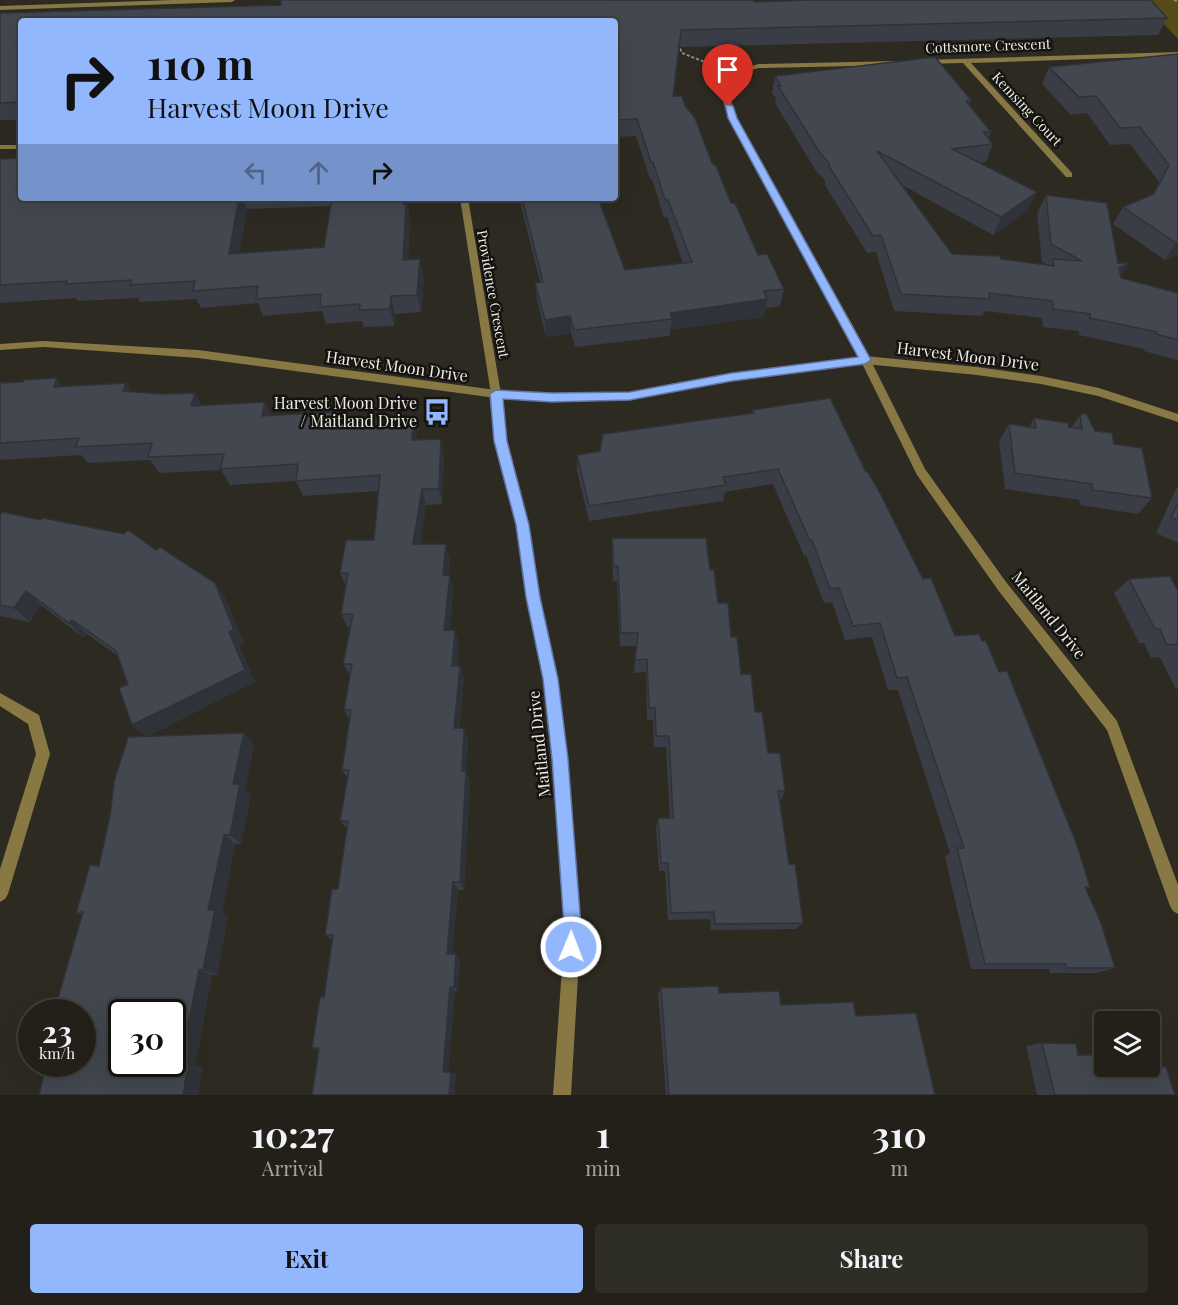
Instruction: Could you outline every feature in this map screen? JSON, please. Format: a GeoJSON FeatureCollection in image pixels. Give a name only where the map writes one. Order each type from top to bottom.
{"type":"FeatureCollection","features":[{"type":"Feature","properties":{"kind":"street"},"geometry":{"type":"LineString","coordinates":[[0,8],[88,2],[232,0]]}},
{"type":"Feature","properties":{"kind":"street","name":"Cottsmore Crescent"},"geometry":{"type":"LineString","coordinates":[[919,62],[1178,54]]}},
{"type":"Feature","properties":{"kind":"street","name":"Kemsing Court"},"geometry":{"type":"LineString","coordinates":[[965,62],[1069,175]]}},
{"type":"Feature","properties":{"kind":"street","name":"Cottsmore Crescent"},"geometry":{"type":"LineString","coordinates":[[726,75],[759,66],[908,63]]}},
{"type":"Feature","properties":{"kind":"street"},"geometry":{"type":"LineString","coordinates":[[726,75],[722,82],[732,118],[865,360]]}},
{"type":"Feature","properties":{"kind":"street"},"geometry":{"type":"LineString","coordinates":[[0,147],[18,147]]}},
{"type":"Feature","properties":{"kind":"street","name":"Providence Crescent"},"geometry":{"type":"LineString","coordinates":[[464,201],[496,394]]}},
{"type":"Feature","properties":{"kind":"street","name":"Harvest Moon Drive"},"geometry":{"type":"LineString","coordinates":[[0,346],[43,344],[198,354],[496,394],[552,398],[630,396],[732,377],[865,360],[1041,380],[1099,392],[1178,418]]}},
{"type":"Feature","properties":{"kind":"street","name":"Maitland Drive"},"geometry":{"type":"LineString","coordinates":[[865,360],[921,472],[1002,586],[1112,726],[1178,906]]}},
{"type":"Feature","properties":{"kind":"street","name":"Maitland Drive"},"geometry":{"type":"LineString","coordinates":[[496,394],[500,441],[523,525],[533,597],[550,679],[560,759],[573,926],[562,1095]]}},
{"type":"Feature","properties":{"kind":"street"},"geometry":{"type":"LineString","coordinates":[[0,699],[34,720],[43,754],[0,894]]}},
{"type":"Feature","properties":{"kind":"path"},"geometry":{"type":"LineString","coordinates":[[677,43],[682,53],[721,68],[726,75]]}},
{"type":"Feature","properties":{"kind":"shaded area"},"geometry":{"type":"Polygon","coordinates":[[[1141,0],[1178,0],[1178,39],[1141,0]]]}},
{"type":"Feature","properties":{"kind":"building"},"geometry":{"type":"Polygon","coordinates":[[[281,0],[753,0],[754,2],[1151,0],[1167,18],[681,30],[673,96],[682,96],[685,106],[695,118],[712,163],[716,166],[731,203],[735,203],[758,255],[767,254],[784,289],[764,291],[767,299],[670,313],[672,319],[574,330],[570,316],[545,320],[535,283],[543,282],[523,201],[599,201],[625,270],[692,262],[668,200],[665,200],[637,119],[618,120],[618,18],[18,18],[18,102],[0,103],[0,13],[281,5],[281,0]]]}},
{"type":"Feature","properties":{"kind":"building"},"geometry":{"type":"Polygon","coordinates":[[[1178,54],[1178,242],[1176,243],[1123,207],[1154,194],[1169,165],[1140,127],[1120,128],[1096,96],[1079,97],[1049,67],[1178,54]]]}},
{"type":"Feature","properties":{"kind":"building"},"geometry":{"type":"Polygon","coordinates":[[[935,57],[971,100],[966,101],[991,132],[983,132],[993,144],[952,149],[1037,192],[1001,217],[877,151],[952,254],[1000,256],[1001,259],[1054,266],[1053,259],[1082,261],[1051,244],[1046,195],[1107,203],[1118,263],[1129,263],[1119,268],[1121,278],[1178,293],[1178,340],[1156,334],[1157,332],[1090,318],[1090,314],[1053,309],[1052,301],[989,293],[990,299],[901,294],[881,235],[873,236],[829,163],[820,153],[778,86],[781,86],[775,76],[935,57]]]}},
{"type":"Feature","properties":{"kind":"building"},"geometry":{"type":"Polygon","coordinates":[[[18,158],[18,201],[238,201],[229,254],[324,247],[332,201],[403,201],[403,204],[406,204],[403,260],[420,259],[417,295],[391,296],[390,309],[359,310],[360,304],[320,307],[321,294],[256,299],[258,286],[193,291],[195,281],[130,285],[132,280],[0,285],[0,159],[18,158]]]}},
{"type":"Feature","properties":{"kind":"building"},"geometry":{"type":"Polygon","coordinates":[[[57,378],[54,387],[126,383],[123,391],[163,394],[195,393],[191,406],[265,402],[262,416],[335,412],[333,428],[413,424],[412,440],[441,439],[439,489],[422,489],[413,544],[446,544],[443,575],[450,575],[444,630],[455,630],[452,666],[460,666],[454,728],[464,728],[462,771],[466,771],[460,882],[453,882],[447,954],[456,954],[454,987],[450,987],[443,1072],[451,1072],[449,1095],[312,1095],[319,1048],[312,1048],[320,997],[324,997],[333,935],[325,935],[332,889],[338,889],[348,821],[340,821],[349,770],[342,770],[351,710],[344,710],[352,664],[343,664],[353,614],[341,614],[348,573],[340,573],[346,540],[374,540],[380,475],[296,481],[298,464],[220,469],[224,454],[148,457],[152,443],[75,447],[79,438],[0,443],[0,383],[57,378]]]}},
{"type":"Feature","properties":{"kind":"building"},"geometry":{"type":"Polygon","coordinates":[[[830,398],[923,579],[931,578],[955,636],[979,634],[982,641],[986,641],[999,672],[1007,671],[1077,845],[1090,887],[1085,887],[1101,923],[1115,968],[1066,968],[1066,964],[985,964],[957,848],[964,848],[907,677],[897,678],[880,623],[853,626],[839,588],[830,589],[812,540],[810,541],[778,469],[723,477],[726,485],[589,506],[577,455],[600,451],[603,434],[754,413],[752,410],[830,398]]]}},
{"type":"Feature","properties":{"kind":"building"},"geometry":{"type":"Polygon","coordinates":[[[1086,413],[1095,431],[1112,433],[1114,444],[1142,448],[1152,498],[1093,490],[1092,484],[1015,473],[1009,424],[1036,428],[1034,418],[1068,423],[1069,427],[1082,429],[1080,415],[1086,413]]]}},
{"type":"Feature","properties":{"kind":"building"},"geometry":{"type":"Polygon","coordinates":[[[1178,503],[1178,520],[1171,518],[1178,503]]]}},
{"type":"Feature","properties":{"kind":"building"},"geometry":{"type":"Polygon","coordinates":[[[2,512],[124,534],[128,530],[156,550],[160,547],[215,583],[234,630],[229,632],[245,670],[132,725],[119,688],[128,684],[116,651],[72,620],[69,623],[26,591],[14,608],[0,605],[0,515],[2,512]]]}},
{"type":"Feature","properties":{"kind":"building"},"geometry":{"type":"Polygon","coordinates":[[[612,538],[706,538],[710,570],[714,569],[718,603],[728,603],[731,637],[737,637],[741,674],[751,674],[755,712],[762,712],[768,753],[780,753],[785,791],[778,791],[789,864],[795,864],[803,923],[715,924],[714,912],[671,913],[668,863],[661,863],[658,818],[673,818],[669,736],[656,736],[655,708],[649,708],[647,659],[635,660],[638,633],[621,633],[618,566],[614,566],[612,538]]]}},
{"type":"Feature","properties":{"kind":"building"},"geometry":{"type":"Polygon","coordinates":[[[1170,576],[1178,591],[1178,646],[1177,644],[1167,645],[1160,629],[1155,629],[1129,579],[1170,576]]]}},
{"type":"Feature","properties":{"kind":"building"},"geometry":{"type":"Polygon","coordinates":[[[244,733],[233,784],[240,784],[230,835],[224,835],[208,910],[215,910],[203,970],[199,970],[186,1036],[186,999],[108,999],[108,1077],[186,1077],[183,1095],[39,1095],[44,1077],[96,1077],[96,999],[58,999],[83,912],[76,913],[90,865],[99,866],[110,816],[114,782],[128,737],[244,733]]]}},
{"type":"Feature","properties":{"kind":"building"},"geometry":{"type":"Polygon","coordinates":[[[718,986],[719,993],[779,991],[781,1005],[853,1002],[856,1016],[916,1013],[935,1095],[669,1095],[661,988],[718,986]]]}},
{"type":"Feature","properties":{"kind":"building"},"geometry":{"type":"Polygon","coordinates":[[[1042,1043],[1076,1044],[1078,1055],[1094,1055],[1094,1077],[1160,1077],[1160,1067],[1166,1067],[1175,1095],[1055,1095],[1042,1043]]]}},
{"type":"Feature","properties":{"kind":"place","name":"Harvest Moon Drive / Maitland Drive"},"geometry":{"type":"Point","coordinates":[437,412]}},
{"type":"Feature","properties":{"kind":"route"},"geometry":{"type":"LineString","coordinates":[[571,947],[573,926],[560,759],[550,679],[533,597],[523,525],[500,441],[496,394],[552,398],[630,396],[732,377],[865,360],[732,118],[728,106]]}}]}
